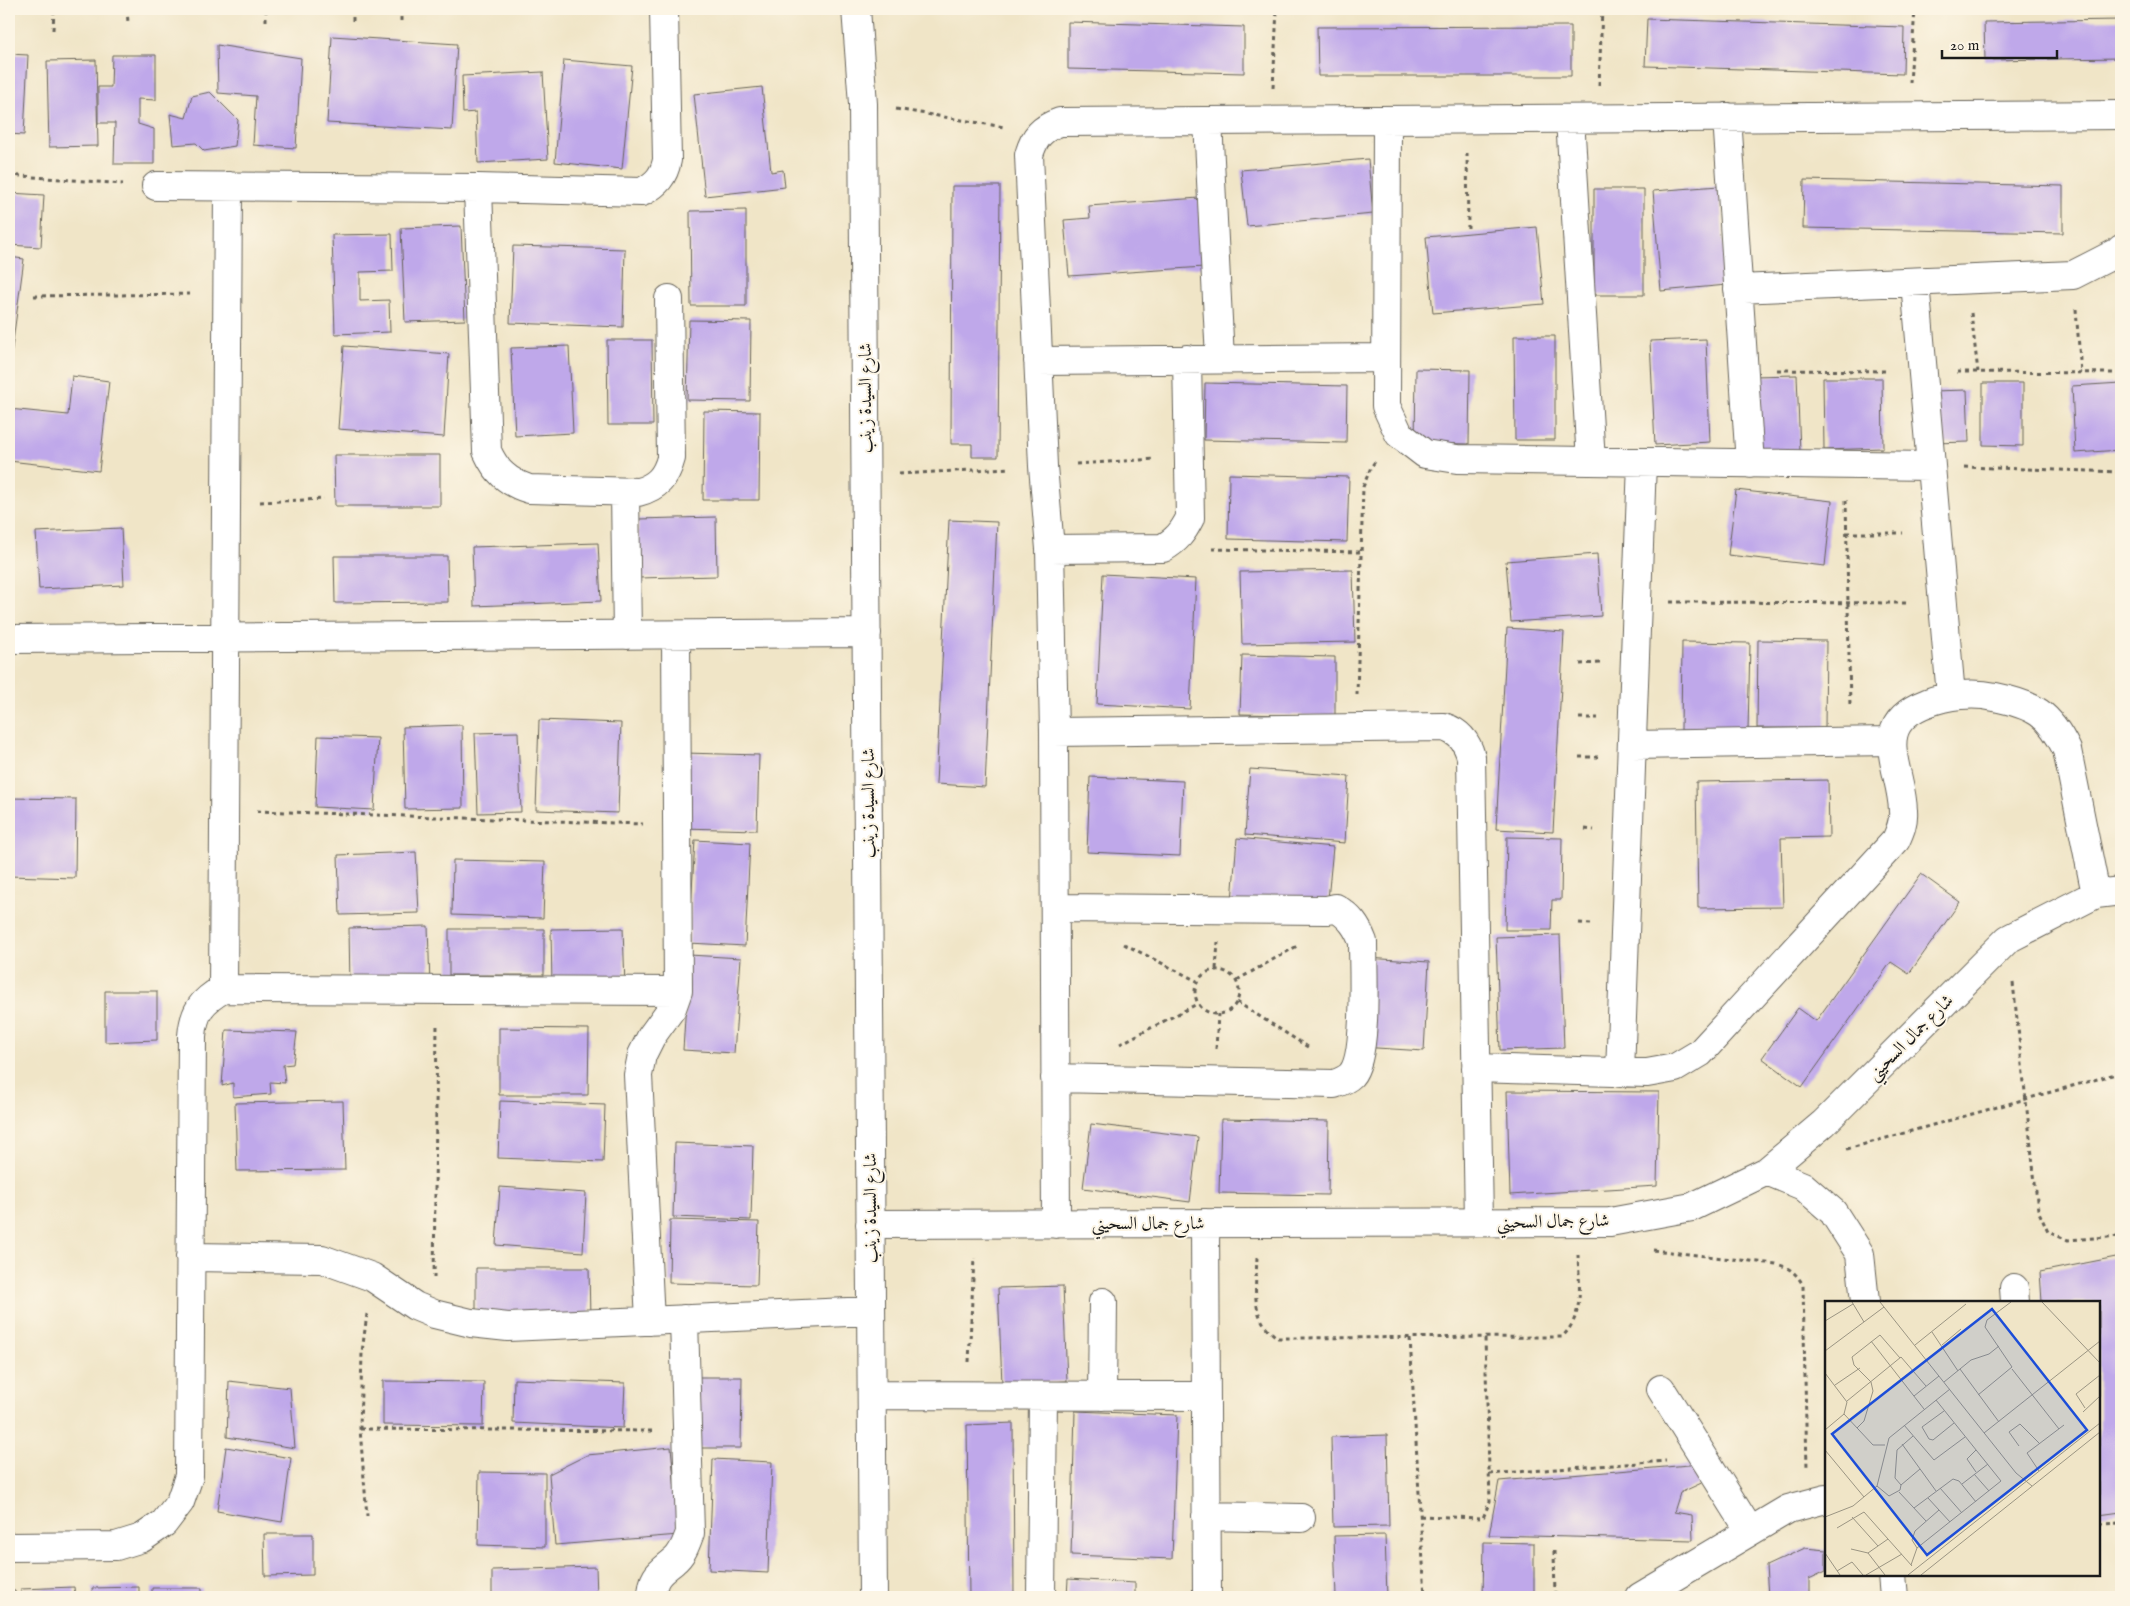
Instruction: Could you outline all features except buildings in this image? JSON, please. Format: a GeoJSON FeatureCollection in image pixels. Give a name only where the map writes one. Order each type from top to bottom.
{"type":"FeatureCollection","features":[{"type":"Feature","properties":{"kind":"street"},"geometry":{"type":"LineString","coordinates":[[156,186],[478,188],[642,192],[656,183],[665,170],[667,160],[664,9]]}},
{"type":"Feature","properties":{"kind":"street","name":"شارع السيدة زينب"},"geometry":{"type":"LineString","coordinates":[[856,9],[863,104],[873,1597]]}},
{"type":"Feature","properties":{"kind":"street"},"geometry":{"type":"LineString","coordinates":[[1056,1224],[1054,732],[1050,549],[1043,466],[1029,155],[1032,143],[1039,133],[1048,126],[1060,122],[2121,115]]}},
{"type":"Feature","properties":{"kind":"street"},"geometry":{"type":"LineString","coordinates":[[1727,117],[1750,464]]}},
{"type":"Feature","properties":{"kind":"street"},"geometry":{"type":"LineString","coordinates":[[1570,119],[1591,461]]}},
{"type":"Feature","properties":{"kind":"street"},"geometry":{"type":"LineString","coordinates":[[1386,120],[1384,358],[1386,406],[1399,434],[1425,454],[1456,460],[1931,466]]}},
{"type":"Feature","properties":{"kind":"street"},"geometry":{"type":"LineString","coordinates":[[1208,122],[1220,359]]}},
{"type":"Feature","properties":{"kind":"street"},"geometry":{"type":"LineString","coordinates":[[223,989],[228,186]]}},
{"type":"Feature","properties":{"kind":"street"},"geometry":{"type":"LineString","coordinates":[[478,188],[487,451],[493,464],[502,475],[514,484],[529,489],[638,492],[650,488],[660,480],[668,470],[671,458],[669,299]]}},
{"type":"Feature","properties":{"kind":"street"},"geometry":{"type":"LineString","coordinates":[[1738,289],[2073,275],[2121,249]]}},
{"type":"Feature","properties":{"kind":"street"},"geometry":{"type":"LineString","coordinates":[[1914,282],[1951,696]]}},
{"type":"Feature","properties":{"kind":"street"},"geometry":{"type":"LineString","coordinates":[[1038,361],[1384,358]]}},
{"type":"Feature","properties":{"kind":"street"},"geometry":{"type":"LineString","coordinates":[[1050,549],[1163,548],[1175,541],[1184,531],[1190,518],[1187,359]]}},
{"type":"Feature","properties":{"kind":"street"},"geometry":{"type":"LineString","coordinates":[[1620,1072],[1642,462]]}},
{"type":"Feature","properties":{"kind":"street"},"geometry":{"type":"LineString","coordinates":[[625,492],[627,635]]}},
{"type":"Feature","properties":{"kind":"street"},"geometry":{"type":"LineString","coordinates":[[9,639],[867,633]]}},
{"type":"Feature","properties":{"kind":"street"},"geometry":{"type":"LineString","coordinates":[[650,1321],[638,1075],[642,1055],[651,1037],[672,1008],[678,991],[676,635]]}},
{"type":"Feature","properties":{"kind":"street"},"geometry":{"type":"LineString","coordinates":[[1476,1068],[1647,1073],[1675,1068],[1700,1053],[1887,852],[1896,840],[1902,826],[1903,811],[1891,741],[1903,716],[1913,708],[1951,696],[1987,695],[2022,702],[2041,714],[2057,730],[2067,750],[2109,893]]}},
{"type":"Feature","properties":{"kind":"street"},"geometry":{"type":"LineString","coordinates":[[1054,732],[1444,727],[1454,730],[1469,747],[1471,757],[1479,1222]]}},
{"type":"Feature","properties":{"kind":"street"},"geometry":{"type":"LineString","coordinates":[[1632,745],[1891,741]]}},
{"type":"Feature","properties":{"kind":"street","name":"شارع جمال السحيني"},"geometry":{"type":"LineString","coordinates":[[870,1224],[1610,1222],[1692,1207],[1767,1171],[1824,1123],[2008,939],[2109,893]]}},
{"type":"Feature","properties":{"kind":"street"},"geometry":{"type":"LineString","coordinates":[[1055,908],[1327,910],[1336,908],[1348,916],[1358,928],[1363,942],[1361,1047],[1356,1066],[1351,1075],[1343,1081],[1334,1084],[1055,1078]]}},
{"type":"Feature","properties":{"kind":"street"},"geometry":{"type":"LineString","coordinates":[[9,1547],[116,1546],[142,1538],[164,1524],[180,1502],[189,1476],[193,1020],[200,1007],[210,996],[223,989],[678,991]]}},
{"type":"Feature","properties":{"kind":"street"},"geometry":{"type":"LineString","coordinates":[[1767,1171],[1803,1186],[1833,1212],[1860,1254],[1864,1301]]}},
{"type":"Feature","properties":{"kind":"street"},"geometry":{"type":"LineString","coordinates":[[1205,1223],[1207,1597]]}},
{"type":"Feature","properties":{"kind":"street"},"geometry":{"type":"LineString","coordinates":[[190,1257],[322,1259],[372,1277],[416,1306],[434,1314],[471,1323],[508,1327],[871,1311]]}},
{"type":"Feature","properties":{"kind":"street"},"geometry":{"type":"LineString","coordinates":[[1102,1396],[1103,1302]]}},
{"type":"Feature","properties":{"kind":"street"},"geometry":{"type":"LineString","coordinates":[[652,1597],[652,1588],[656,1577],[664,1567],[675,1561],[685,1548],[690,1533],[684,1319]]}},
{"type":"Feature","properties":{"kind":"street"},"geometry":{"type":"LineString","coordinates":[[1661,1389],[1750,1531]]}},
{"type":"Feature","properties":{"kind":"street"},"geometry":{"type":"LineString","coordinates":[[872,1395],[1206,1396]]}},
{"type":"Feature","properties":{"kind":"street"},"geometry":{"type":"LineString","coordinates":[[1041,1597],[1043,1396]]}},
{"type":"Feature","properties":{"kind":"street"},"geometry":{"type":"LineString","coordinates":[[1640,1597],[1788,1509],[1825,1499]]}},
{"type":"Feature","properties":{"kind":"street"},"geometry":{"type":"LineString","coordinates":[[1206,1516],[1301,1518]]}},
{"type":"Feature","properties":{"kind":"street"},"geometry":{"type":"LineString","coordinates":[[1892,1576],[1894,1597]]}},
{"type":"Feature","properties":{"kind":"path"},"geometry":{"type":"LineString","coordinates":[[53,30],[54,9]]}},
{"type":"Feature","properties":{"kind":"path"},"geometry":{"type":"LineString","coordinates":[[127,9],[128,23]]}},
{"type":"Feature","properties":{"kind":"path"},"geometry":{"type":"LineString","coordinates":[[266,9],[266,20]]}},
{"type":"Feature","properties":{"kind":"path"},"geometry":{"type":"LineString","coordinates":[[353,9],[353,22]]}},
{"type":"Feature","properties":{"kind":"path"},"geometry":{"type":"LineString","coordinates":[[401,9],[401,25]]}},
{"type":"Feature","properties":{"kind":"path"},"geometry":{"type":"LineString","coordinates":[[1272,121],[1277,9]]}},
{"type":"Feature","properties":{"kind":"path"},"geometry":{"type":"LineString","coordinates":[[1597,118],[1602,9]]}},
{"type":"Feature","properties":{"kind":"path"},"geometry":{"type":"LineString","coordinates":[[1908,116],[1915,9]]}},
{"type":"Feature","properties":{"kind":"path"},"geometry":{"type":"LineString","coordinates":[[863,104],[1039,133]]}},
{"type":"Feature","properties":{"kind":"path"},"geometry":{"type":"LineString","coordinates":[[1467,119],[1468,228]]}},
{"type":"Feature","properties":{"kind":"path"},"geometry":{"type":"LineString","coordinates":[[9,176],[156,186]]}},
{"type":"Feature","properties":{"kind":"path"},"geometry":{"type":"LineString","coordinates":[[2073,275],[2081,373]]}},
{"type":"Feature","properties":{"kind":"path"},"geometry":{"type":"LineString","coordinates":[[1967,280],[1978,372]]}},
{"type":"Feature","properties":{"kind":"path"},"geometry":{"type":"LineString","coordinates":[[34,296],[227,294]]}},
{"type":"Feature","properties":{"kind":"path"},"geometry":{"type":"LineString","coordinates":[[1356,728],[1364,487],[1371,467],[1384,449],[1399,434]]}},
{"type":"Feature","properties":{"kind":"path"},"geometry":{"type":"LineString","coordinates":[[1845,465],[1850,741]]}},
{"type":"Feature","properties":{"kind":"path"},"geometry":{"type":"LineString","coordinates":[[1931,466],[2121,472]]}},
{"type":"Feature","properties":{"kind":"path"},"geometry":{"type":"LineString","coordinates":[[227,504],[324,499]]}},
{"type":"Feature","properties":{"kind":"path"},"geometry":{"type":"LineString","coordinates":[[1846,533],[1937,534]]}},
{"type":"Feature","properties":{"kind":"path"},"geometry":{"type":"LineString","coordinates":[[1163,548],[1361,552]]}},
{"type":"Feature","properties":{"kind":"path"},"geometry":{"type":"LineString","coordinates":[[1637,602],[1943,603]]}},
{"type":"Feature","properties":{"kind":"path"},"geometry":{"type":"LineString","coordinates":[[225,810],[676,825]]}},
{"type":"Feature","properties":{"kind":"path"},"geometry":{"type":"LineString","coordinates":[[1236,980],[1348,916]]}},
{"type":"Feature","properties":{"kind":"path"},"geometry":{"type":"LineString","coordinates":[[2008,939],[2038,1210],[2048,1232],[2068,1240],[2121,1236]]}},
{"type":"Feature","properties":{"kind":"path"},"geometry":{"type":"LineString","coordinates":[[1216,969],[1228,972],[1236,980],[1240,991],[1237,1002],[1229,1011],[1218,1014],[1207,1012],[1198,1004],[1194,992],[1197,981],[1205,972],[1216,969]]}},
{"type":"Feature","properties":{"kind":"path"},"geometry":{"type":"LineString","coordinates":[[434,1314],[437,989]]}},
{"type":"Feature","properties":{"kind":"path"},"geometry":{"type":"LineString","coordinates":[[1237,1002],[1351,1075]]}},
{"type":"Feature","properties":{"kind":"path"},"geometry":{"type":"LineString","coordinates":[[1114,1047],[1198,1004]]}},
{"type":"Feature","properties":{"kind":"path"},"geometry":{"type":"LineString","coordinates":[[2121,1062],[2119,1073],[2121,1082]]}},
{"type":"Feature","properties":{"kind":"path"},"geometry":{"type":"LineString","coordinates":[[1844,1150],[2119,1073]]}},
{"type":"Feature","properties":{"kind":"path"},"geometry":{"type":"LineString","coordinates":[[1257,1223],[1256,1309],[1260,1321],[1268,1331],[1278,1338],[1485,1338],[1562,1337],[1571,1328],[1577,1316],[1579,1304],[1578,1222]]}},
{"type":"Feature","properties":{"kind":"path"},"geometry":{"type":"LineString","coordinates":[[1610,1222],[1617,1232],[1632,1243],[1648,1250],[1776,1264],[1793,1271],[1799,1277],[1803,1285],[1807,1470],[1805,1484],[1798,1498],[1788,1509]]}},
{"type":"Feature","properties":{"kind":"path"},"geometry":{"type":"LineString","coordinates":[[968,1395],[975,1224]]}},
{"type":"Feature","properties":{"kind":"path"},"geometry":{"type":"LineString","coordinates":[[367,1516],[360,1429],[362,1352],[372,1277]]}},
{"type":"Feature","properties":{"kind":"path"},"geometry":{"type":"LineString","coordinates":[[1410,1338],[1424,1597]]}},
{"type":"Feature","properties":{"kind":"path"},"geometry":{"type":"LineString","coordinates":[[1420,1516],[1482,1518],[1490,1501],[1485,1338]]}},
{"type":"Feature","properties":{"kind":"path"},"geometry":{"type":"LineString","coordinates":[[360,1429],[687,1431]]}},
{"type":"Feature","properties":{"kind":"path"},"geometry":{"type":"LineString","coordinates":[[1490,1474],[1704,1458]]}},
{"type":"Feature","properties":{"kind":"path"},"geometry":{"type":"LineString","coordinates":[[2100,1524],[2121,1523]]}},
{"type":"Feature","properties":{"kind":"path"},"geometry":{"type":"LineString","coordinates":[[1554,1551],[1555,1597]]}}]}
